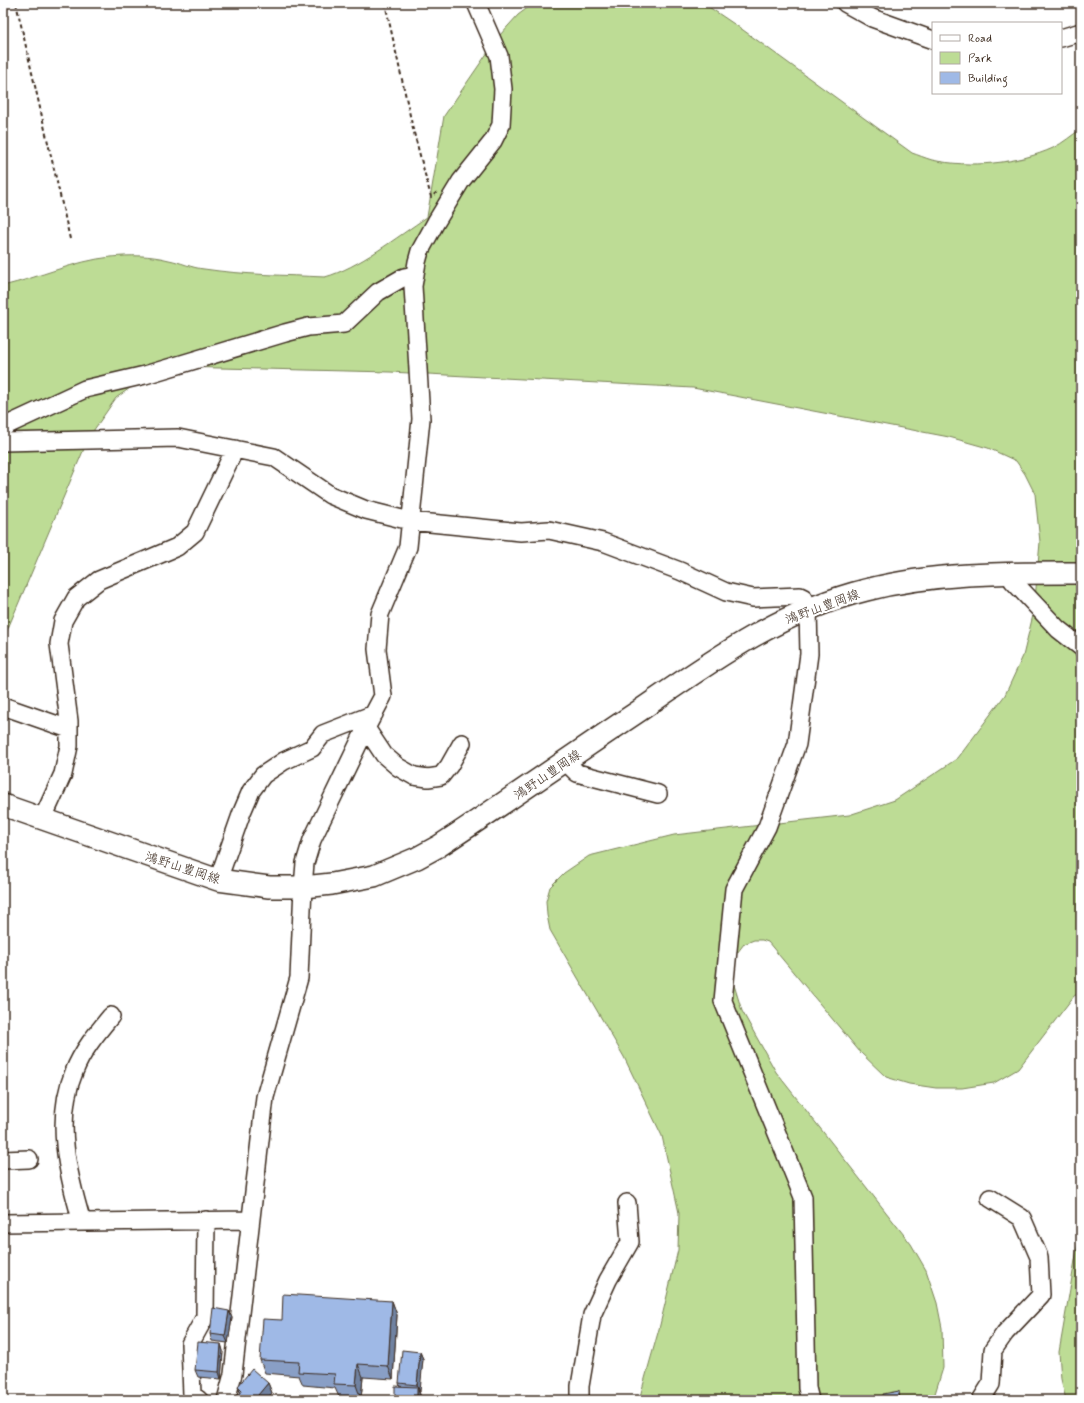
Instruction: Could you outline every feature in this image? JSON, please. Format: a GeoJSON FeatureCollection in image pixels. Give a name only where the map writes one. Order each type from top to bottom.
{"type":"FeatureCollection","features":[{"type":"Feature","properties":{"kind":"main road","name":"鴻野山豊岡線"},"geometry":{"type":"LineString","coordinates":[[5,810],[42,818],[218,880],[269,887],[302,888],[374,876],[417,858],[452,838],[707,664],[758,632],[808,609],[834,599],[866,590],[903,582],[955,575],[1009,572],[1081,573]]}},
{"type":"Feature","properties":{"kind":"street"},"geometry":{"type":"LineString","coordinates":[[226,1400],[233,1374],[265,1096],[299,978],[302,888],[305,864],[312,840],[383,696],[377,649],[380,614],[408,547],[421,419],[415,324],[415,274],[420,252],[436,222],[462,181],[493,141],[501,125],[503,89],[499,56],[476,3]]}},
{"type":"Feature","properties":{"kind":"street"},"geometry":{"type":"LineString","coordinates":[[845,3],[872,18],[932,40]]}},
{"type":"Feature","properties":{"kind":"street"},"geometry":{"type":"LineString","coordinates":[[1062,38],[1081,32]]}},
{"type":"Feature","properties":{"kind":"street"},"geometry":{"type":"LineString","coordinates":[[3,427],[85,389],[145,375],[308,327],[344,324],[378,292],[404,277],[415,274]]}},
{"type":"Feature","properties":{"kind":"street"},"geometry":{"type":"LineString","coordinates":[[3,442],[178,438],[274,456],[330,494],[366,510],[410,521],[521,532],[549,530],[604,542],[680,571],[726,592],[753,598],[800,596],[804,598],[808,609],[809,654],[797,744],[767,827],[734,889],[722,1001],[803,1197],[807,1388],[810,1400]]}},
{"type":"Feature","properties":{"kind":"street"},"geometry":{"type":"LineString","coordinates":[[42,818],[63,774],[69,746],[69,729],[59,644],[63,621],[76,598],[99,580],[176,547],[195,532],[235,449]]}},
{"type":"Feature","properties":{"kind":"street"},"geometry":{"type":"LineString","coordinates":[[1009,572],[1013,581],[1058,629],[1081,647]]}},
{"type":"Feature","properties":{"kind":"street"},"geometry":{"type":"LineString","coordinates":[[3,706],[69,729]]}},
{"type":"Feature","properties":{"kind":"street"},"geometry":{"type":"LineString","coordinates":[[370,721],[384,755],[398,767],[414,776],[428,778],[440,776],[449,766],[462,743]]}},
{"type":"Feature","properties":{"kind":"street"},"geometry":{"type":"LineString","coordinates":[[218,880],[242,812],[252,791],[263,776],[284,761],[312,748],[323,734],[370,721]]}},
{"type":"Feature","properties":{"kind":"street"},"geometry":{"type":"LineString","coordinates":[[564,761],[577,773],[658,794]]}},
{"type":"Feature","properties":{"kind":"street"},"geometry":{"type":"LineString","coordinates":[[82,1222],[70,1182],[64,1114],[67,1094],[74,1071],[88,1046],[111,1016]]}},
{"type":"Feature","properties":{"kind":"street"},"geometry":{"type":"LineString","coordinates":[[3,1160],[29,1160]]}},
{"type":"Feature","properties":{"kind":"street"},"geometry":{"type":"LineString","coordinates":[[981,1400],[991,1384],[993,1350],[1005,1333],[1041,1295],[1039,1258],[1022,1218],[990,1198]]}},
{"type":"Feature","properties":{"kind":"street"},"geometry":{"type":"LineString","coordinates":[[580,1400],[580,1386],[592,1315],[608,1280],[630,1242],[628,1202]]}},
{"type":"Feature","properties":{"kind":"street"},"geometry":{"type":"LineString","coordinates":[[199,1400],[192,1395],[190,1344],[205,1317],[206,1220]]}},
{"type":"Feature","properties":{"kind":"street"},"geometry":{"type":"LineString","coordinates":[[3,1223],[250,1220]]}},
{"type":"Feature","properties":{"kind":"path"},"geometry":{"type":"LineString","coordinates":[[16,3],[70,239]]}},
{"type":"Feature","properties":{"kind":"path"},"geometry":{"type":"LineString","coordinates":[[385,3],[413,129],[431,197],[454,179],[462,181]]}},
{"type":"Feature","properties":{"kind":"green space"},"geometry":{"type":"Polygon","coordinates":[[[534,3],[703,3],[743,30],[912,153],[932,160],[962,164],[977,164],[1025,158],[1053,148],[1081,129],[1081,992],[1074,996],[1018,1069],[994,1083],[962,1088],[936,1088],[909,1084],[886,1077],[860,1052],[768,942],[754,940],[744,944],[734,957],[732,967],[734,985],[742,1011],[776,1072],[911,1244],[926,1270],[937,1303],[942,1328],[943,1368],[933,1400],[639,1400],[659,1329],[678,1250],[679,1213],[662,1136],[624,1057],[550,930],[546,901],[550,887],[564,873],[589,856],[674,835],[849,815],[895,800],[958,758],[1005,695],[1023,656],[1034,611],[1040,542],[1035,494],[1025,474],[1016,461],[988,448],[949,437],[693,388],[390,372],[177,367],[137,383],[116,398],[89,437],[3,640],[3,286],[84,262],[125,256],[155,257],[200,268],[234,272],[325,277],[351,267],[427,217],[444,116],[499,36],[518,15],[534,3]]]}},
{"type":"Feature","properties":{"kind":"green space"},"geometry":{"type":"Polygon","coordinates":[[[1081,1226],[1081,1400],[1066,1400],[1061,1379],[1059,1352],[1081,1226]]]}},
{"type":"Feature","properties":{"kind":"building"},"geometry":{"type":"Polygon","coordinates":[[[283,1294],[392,1301],[388,1366],[358,1364],[356,1385],[334,1384],[335,1374],[298,1372],[299,1362],[260,1360],[263,1319],[282,1320],[283,1294]]]}},
{"type":"Feature","properties":{"kind":"building"},"geometry":{"type":"Polygon","coordinates":[[[213,1308],[229,1311],[225,1336],[210,1334],[213,1308]]]}},
{"type":"Feature","properties":{"kind":"building"},"geometry":{"type":"Polygon","coordinates":[[[198,1342],[221,1344],[219,1372],[195,1370],[198,1342]]]}},
{"type":"Feature","properties":{"kind":"building"},"geometry":{"type":"Polygon","coordinates":[[[402,1350],[420,1352],[417,1385],[399,1383],[402,1350]]]}},
{"type":"Feature","properties":{"kind":"building"},"geometry":{"type":"Polygon","coordinates":[[[252,1369],[268,1383],[258,1395],[264,1400],[234,1400],[242,1390],[238,1386],[252,1369]]]}},
{"type":"Feature","properties":{"kind":"building"},"geometry":{"type":"Polygon","coordinates":[[[395,1386],[417,1387],[417,1400],[395,1400],[395,1386]]]}},
{"type":"Feature","properties":{"kind":"building"},"geometry":{"type":"Polygon","coordinates":[[[899,1391],[900,1400],[884,1400],[883,1394],[899,1391]]]}}]}
